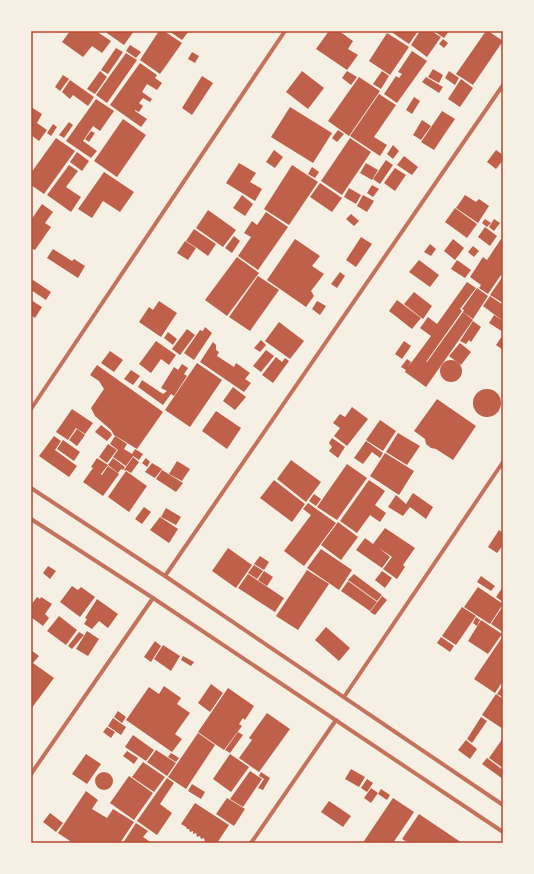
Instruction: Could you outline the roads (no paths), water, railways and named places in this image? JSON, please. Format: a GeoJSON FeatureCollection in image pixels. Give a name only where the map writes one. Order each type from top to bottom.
{"type":"FeatureCollection","features":[{"type":"Feature","properties":{"kind":"street"},"geometry":{"type":"LineString","coordinates":[[31,410],[285,31]]}},
{"type":"Feature","properties":{"kind":"street"},"geometry":{"type":"LineString","coordinates":[[166,576],[503,85]]}},
{"type":"Feature","properties":{"kind":"street"},"geometry":{"type":"LineString","coordinates":[[344,697],[503,462]]}},
{"type":"Feature","properties":{"kind":"street"},"geometry":{"type":"LineString","coordinates":[[31,488],[166,576],[503,805]]}},
{"type":"Feature","properties":{"kind":"street"},"geometry":{"type":"LineString","coordinates":[[31,519],[153,598],[503,832]]}},
{"type":"Feature","properties":{"kind":"street"},"geometry":{"type":"LineString","coordinates":[[31,774],[153,598]]}},
{"type":"Feature","properties":{"kind":"street"},"geometry":{"type":"LineString","coordinates":[[251,843],[336,720]]}}]}
